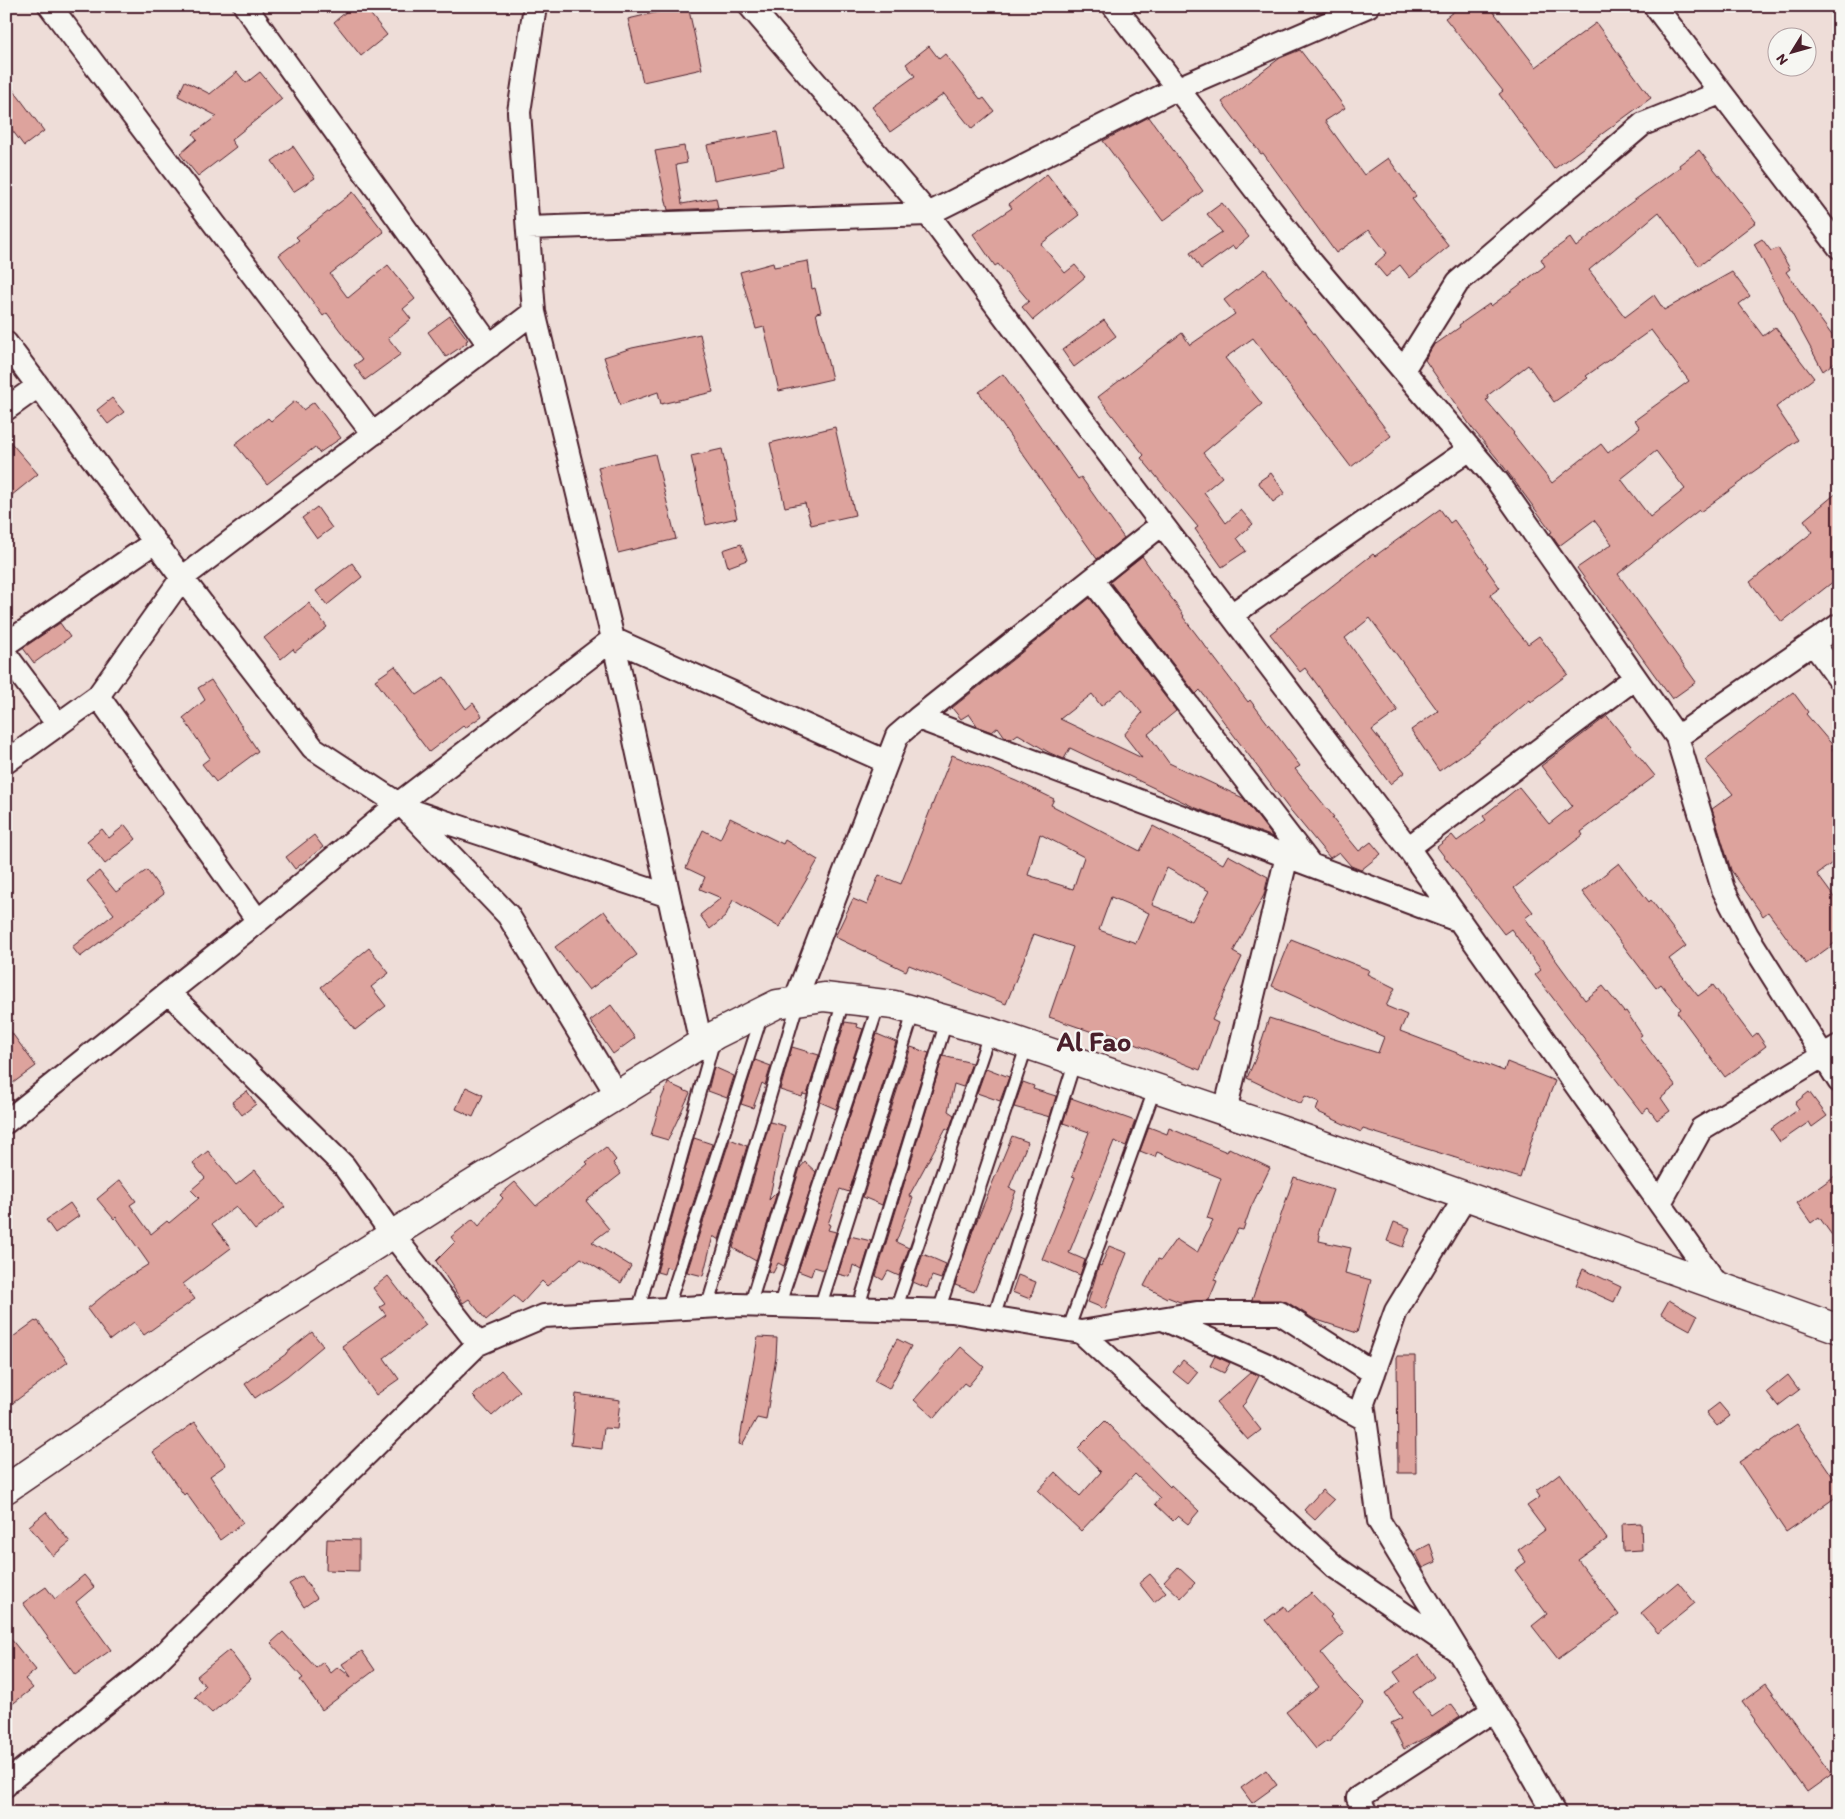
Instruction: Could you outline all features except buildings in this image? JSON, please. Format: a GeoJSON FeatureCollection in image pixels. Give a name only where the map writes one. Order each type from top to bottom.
{"type":"FeatureCollection","features":[{"type":"Feature","properties":{"kind":"street"},"geometry":{"type":"LineString","coordinates":[[50,6],[373,434]]}},
{"type":"Feature","properties":{"kind":"street"},"geometry":{"type":"LineString","coordinates":[[246,6],[490,346]]}},
{"type":"Feature","properties":{"kind":"street"},"geometry":{"type":"LineString","coordinates":[[535,6],[520,112],[534,312],[613,639],[669,896],[708,1039]]}},
{"type":"Feature","properties":{"kind":"street"},"geometry":{"type":"LineString","coordinates":[[750,6],[928,214],[1408,848],[1719,1287]]}},
{"type":"Feature","properties":{"kind":"street"},"geometry":{"type":"LineString","coordinates":[[1114,6],[1176,89],[1312,263],[1498,482],[1677,737],[1723,890],[1747,935],[1831,1051],[1839,1081]]}},
{"type":"Feature","properties":{"kind":"street"},"geometry":{"type":"LineString","coordinates":[[528,228],[928,214],[1176,89],[1368,6]]}},
{"type":"Feature","properties":{"kind":"street"},"geometry":{"type":"LineString","coordinates":[[1655,6],[1720,94],[1839,247]]}},
{"type":"Feature","properties":{"kind":"street"},"geometry":{"type":"LineString","coordinates":[[1403,370],[1458,282],[1643,124],[1720,94]]}},
{"type":"Feature","properties":{"kind":"street"},"geometry":{"type":"LineString","coordinates":[[6,762],[98,696],[182,578],[534,312]]}},
{"type":"Feature","properties":{"kind":"street"},"geometry":{"type":"LineString","coordinates":[[6,343],[312,748],[402,807],[508,915],[617,1095]]}},
{"type":"Feature","properties":{"kind":"street"},"geometry":{"type":"LineString","coordinates":[[6,409],[38,386]]}},
{"type":"Feature","properties":{"kind":"street"},"geometry":{"type":"LineString","coordinates":[[1231,615],[1470,449]]}},
{"type":"Feature","properties":{"kind":"street"},"geometry":{"type":"LineString","coordinates":[[797,1001],[897,736],[1162,524]]}},
{"type":"Feature","properties":{"kind":"street"},"geometry":{"type":"LineString","coordinates":[[6,644],[155,542]]}},
{"type":"Feature","properties":{"kind":"street"},"geometry":{"type":"LineString","coordinates":[[1092,580],[1310,865]]}},
{"type":"Feature","properties":{"kind":"street"},"geometry":{"type":"LineString","coordinates":[[1677,737],[1839,625]]}},
{"type":"Feature","properties":{"kind":"street"},"geometry":{"type":"LineString","coordinates":[[613,639],[887,762]]}},
{"type":"Feature","properties":{"kind":"street"},"geometry":{"type":"LineString","coordinates":[[6,1122],[613,639]]}},
{"type":"Feature","properties":{"kind":"street"},"geometry":{"type":"LineString","coordinates":[[1813,643],[1839,679]]}},
{"type":"Feature","properties":{"kind":"street"},"geometry":{"type":"LineString","coordinates":[[6,655],[58,725]]}},
{"type":"Feature","properties":{"kind":"street"},"geometry":{"type":"LineString","coordinates":[[1408,848],[1635,678]]}},
{"type":"Feature","properties":{"kind":"street"},"geometry":{"type":"LineString","coordinates":[[98,696],[258,921]]}},
{"type":"Feature","properties":{"kind":"street"},"geometry":{"type":"LineString","coordinates":[[918,718],[1460,921]]}},
{"type":"Feature","properties":{"kind":"street"},"geometry":{"type":"LineString","coordinates":[[402,807],[669,896]]}},
{"type":"Feature","properties":{"kind":"street"},"geometry":{"type":"LineString","coordinates":[[1225,1111],[1287,856]]}},
{"type":"Feature","properties":{"kind":"street"},"geometry":{"type":"LineString","coordinates":[[169,992],[344,1166],[392,1234],[478,1344]]}},
{"type":"Feature","properties":{"kind":"street"},"geometry":{"type":"LineString","coordinates":[[6,1489],[200,1356],[392,1234],[708,1039],[777,1004],[824,997],[914,1010],[990,1032],[1225,1111],[1839,1330]]}},
{"type":"Feature","properties":{"kind":"street"},"geometry":{"type":"LineString","coordinates":[[1660,1203],[1701,1129],[1831,1051]]}},
{"type":"Feature","properties":{"kind":"street"},"geometry":{"type":"LineString","coordinates":[[1466,1196],[1396,1311],[1363,1403],[1379,1521],[1554,1813]]}},
{"type":"Feature","properties":{"kind":"street"},"geometry":{"type":"LineString","coordinates":[[6,1786],[152,1666],[478,1344],[544,1316],[750,1305],[939,1310],[1074,1331],[1197,1313],[1280,1313],[1374,1372]]}},
{"type":"Feature","properties":{"kind":"street"},"geometry":{"type":"LineString","coordinates":[[1163,1319],[1265,1364],[1365,1419]]}},
{"type":"Feature","properties":{"kind":"street"},"geometry":{"type":"LineString","coordinates":[[1074,1331],[1335,1567],[1458,1651]]}},
{"type":"Feature","properties":{"kind":"street"},"geometry":{"type":"LineString","coordinates":[[1366,1813],[1358,1798],[1494,1710]]}},
{"type":"Feature","properties":{"kind":"lane"},"geometry":{"type":"LineString","coordinates":[[750,1305],[844,999]]}},
{"type":"Feature","properties":{"kind":"lane"},"geometry":{"type":"LineString","coordinates":[[707,1306],[797,1001]]}},
{"type":"Feature","properties":{"kind":"lane"},"geometry":{"type":"LineString","coordinates":[[779,1306],[879,1004]]}},
{"type":"Feature","properties":{"kind":"lane"},"geometry":{"type":"LineString","coordinates":[[668,1309],[764,1010]]}},
{"type":"Feature","properties":{"kind":"lane"},"geometry":{"type":"LineString","coordinates":[[820,1307],[914,1010]]}},
{"type":"Feature","properties":{"kind":"lane"},"geometry":{"type":"LineString","coordinates":[[858,1308],[947,1019]]}},
{"type":"Feature","properties":{"kind":"lane"},"geometry":{"type":"LineString","coordinates":[[896,1309],[990,1032]]}},
{"type":"Feature","properties":{"kind":"lane"},"geometry":{"type":"LineString","coordinates":[[638,1311],[708,1039]]}},
{"type":"Feature","properties":{"kind":"lane"},"geometry":{"type":"LineString","coordinates":[[939,1310],[1027,1045]]}},
{"type":"Feature","properties":{"kind":"lane"},"geometry":{"type":"LineString","coordinates":[[994,1318],[1074,1061]]}},
{"type":"Feature","properties":{"kind":"lane"},"geometry":{"type":"LineString","coordinates":[[1074,1331],[1156,1088]]}},
{"type":"Feature","properties":{"kind":"district","name":"Al Fao"},"geometry":{"type":"Point","coordinates":[1094,1041]}}]}
